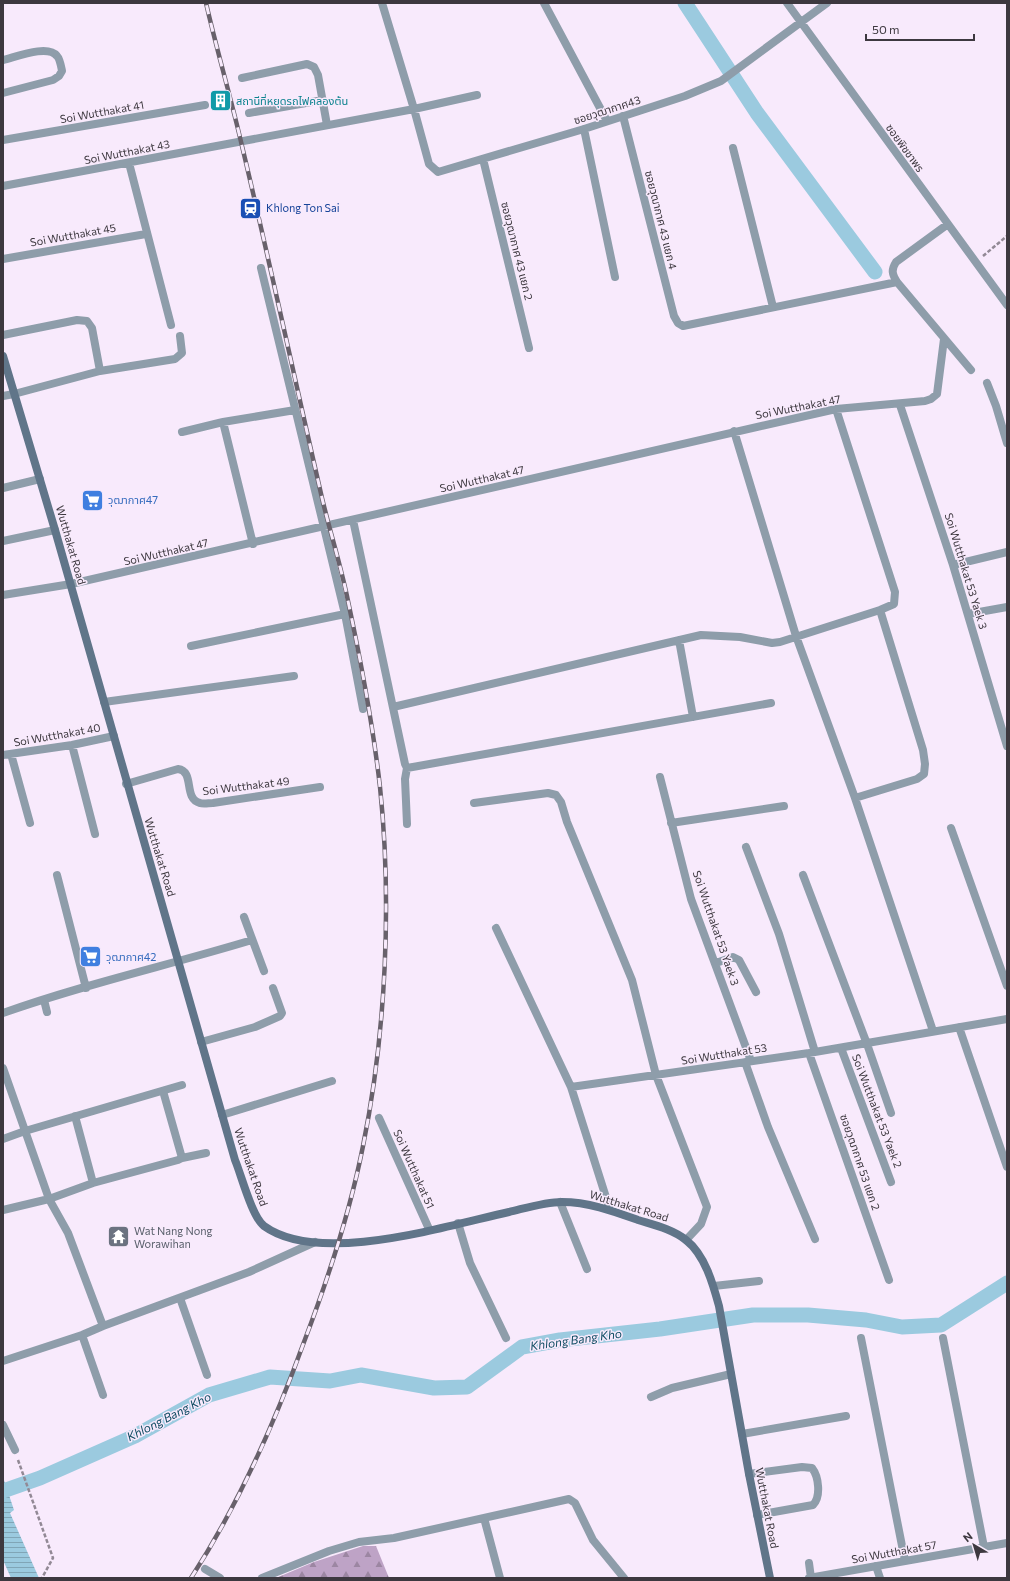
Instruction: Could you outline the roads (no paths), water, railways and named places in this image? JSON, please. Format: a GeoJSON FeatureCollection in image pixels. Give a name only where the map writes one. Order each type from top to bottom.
{"type":"FeatureCollection","features":[{"type":"Feature","properties":{"kind":"main road","name":"Wutthakat Road"},"geometry":{"type":"LineString","coordinates":[[3,356],[55,530],[114,736],[126,784],[180,962],[222,1115],[253,1210],[262,1225],[279,1235],[294,1240],[337,1244],[373,1240],[560,1202],[588,1204],[610,1210],[668,1230],[686,1240],[695,1250],[705,1266],[714,1286],[719,1306],[749,1474],[770,1578]]}},
{"type":"Feature","properties":{"kind":"street","name":"ซอยวุฒากาศ43"},"geometry":{"type":"LineString","coordinates":[[382,3],[429,164],[438,172],[584,129],[721,82],[827,3]]}},
{"type":"Feature","properties":{"kind":"street"},"geometry":{"type":"LineString","coordinates":[[544,3],[607,121]]}},
{"type":"Feature","properties":{"kind":"street","name":"ซอยพิชชาพร"},"geometry":{"type":"LineString","coordinates":[[787,3],[1006,301]]}},
{"type":"Feature","properties":{"kind":"street"},"geometry":{"type":"LineString","coordinates":[[3,60],[43,50],[52,51],[58,56],[62,71],[59,76],[53,80],[3,93]]}},
{"type":"Feature","properties":{"kind":"street"},"geometry":{"type":"LineString","coordinates":[[242,78],[307,64],[314,68],[318,75],[327,125],[414,109],[477,95]]}},
{"type":"Feature","properties":{"kind":"street"},"geometry":{"type":"LineString","coordinates":[[249,113],[322,100]]}},
{"type":"Feature","properties":{"kind":"street","name":"Soi Wutthakat 41"},"geometry":{"type":"LineString","coordinates":[[3,140],[205,105]]}},
{"type":"Feature","properties":{"kind":"street","name":"ซอยวุฒากาศ 43 แยก 4"},"geometry":{"type":"LineString","coordinates":[[623,116],[674,316],[678,323],[683,326],[773,307]]}},
{"type":"Feature","properties":{"kind":"street","name":"Soi Wutthakat 43"},"geometry":{"type":"LineString","coordinates":[[3,186],[327,125]]}},
{"type":"Feature","properties":{"kind":"street"},"geometry":{"type":"LineString","coordinates":[[584,129],[615,277]]}},
{"type":"Feature","properties":{"kind":"street"},"geometry":{"type":"LineString","coordinates":[[733,148],[773,307],[897,282]]}},
{"type":"Feature","properties":{"kind":"street","name":"ซอยวุฒากาศ 43 แยก 2"},"geometry":{"type":"LineString","coordinates":[[483,159],[529,348]]}},
{"type":"Feature","properties":{"kind":"street"},"geometry":{"type":"LineString","coordinates":[[129,163],[146,234],[171,326]]}},
{"type":"Feature","properties":{"kind":"street"},"geometry":{"type":"LineString","coordinates":[[948,224],[896,262],[892,268],[892,274],[897,282],[971,370]]}},
{"type":"Feature","properties":{"kind":"street","name":"Soi Wutthakat 45"},"geometry":{"type":"LineString","coordinates":[[3,259],[146,234]]}},
{"type":"Feature","properties":{"kind":"street"},"geometry":{"type":"LineString","coordinates":[[260,268],[345,614],[363,709]]}},
{"type":"Feature","properties":{"kind":"street"},"geometry":{"type":"LineString","coordinates":[[3,335],[77,320],[87,321],[92,328],[100,371]]}},
{"type":"Feature","properties":{"kind":"street"},"geometry":{"type":"LineString","coordinates":[[3,396],[100,371],[175,359],[182,353],[180,336]]}},
{"type":"Feature","properties":{"kind":"street","name":"Soi Wutthakat 47"},"geometry":{"type":"LineString","coordinates":[[3,595],[70,584],[253,544],[734,431],[836,409],[925,401],[937,394],[944,339]]}},
{"type":"Feature","properties":{"kind":"street"},"geometry":{"type":"LineString","coordinates":[[987,383],[996,406],[1007,443]]}},
{"type":"Feature","properties":{"kind":"street","name":"Soi Wutthakat 53 Yaek 3"},"geometry":{"type":"LineString","coordinates":[[900,404],[953,565],[1007,746]]}},
{"type":"Feature","properties":{"kind":"street"},"geometry":{"type":"LineString","coordinates":[[393,707],[701,635],[740,638],[772,643],[880,610],[894,604],[895,592],[836,409]]}},
{"type":"Feature","properties":{"kind":"street"},"geometry":{"type":"LineString","coordinates":[[182,432],[223,422],[295,410]]}},
{"type":"Feature","properties":{"kind":"street"},"geometry":{"type":"LineString","coordinates":[[223,422],[253,544]]}},
{"type":"Feature","properties":{"kind":"street"},"geometry":{"type":"LineString","coordinates":[[734,431],[796,636],[854,798],[933,1031]]}},
{"type":"Feature","properties":{"kind":"street"},"geometry":{"type":"LineString","coordinates":[[3,488],[40,480]]}},
{"type":"Feature","properties":{"kind":"street"},"geometry":{"type":"LineString","coordinates":[[353,520],[405,764],[408,768],[405,779],[407,824]]}},
{"type":"Feature","properties":{"kind":"street"},"geometry":{"type":"LineString","coordinates":[[3,541],[55,530]]}},
{"type":"Feature","properties":{"kind":"street"},"geometry":{"type":"LineString","coordinates":[[953,565],[1007,552]]}},
{"type":"Feature","properties":{"kind":"street"},"geometry":{"type":"LineString","coordinates":[[968,614],[1007,607]]}},
{"type":"Feature","properties":{"kind":"street"},"geometry":{"type":"LineString","coordinates":[[854,798],[917,779],[924,774],[925,764],[923,750],[880,610]]}},
{"type":"Feature","properties":{"kind":"street"},"geometry":{"type":"LineString","coordinates":[[190,646],[345,614]]}},
{"type":"Feature","properties":{"kind":"street"},"geometry":{"type":"LineString","coordinates":[[679,640],[693,717]]}},
{"type":"Feature","properties":{"kind":"street"},"geometry":{"type":"LineString","coordinates":[[104,702],[294,676]]}},
{"type":"Feature","properties":{"kind":"street"},"geometry":{"type":"LineString","coordinates":[[408,768],[771,703]]}},
{"type":"Feature","properties":{"kind":"street","name":"Soi Wutthakat 40"},"geometry":{"type":"LineString","coordinates":[[7,754],[72,745],[114,736]]}},
{"type":"Feature","properties":{"kind":"street"},"geometry":{"type":"LineString","coordinates":[[72,745],[95,834]]}},
{"type":"Feature","properties":{"kind":"street"},"geometry":{"type":"LineString","coordinates":[[7,754],[30,823]]}},
{"type":"Feature","properties":{"kind":"street","name":"Soi Wutthakat 49"},"geometry":{"type":"LineString","coordinates":[[126,784],[178,769],[183,770],[186,772],[191,794],[200,804],[320,786]]}},
{"type":"Feature","properties":{"kind":"street","name":"Soi Wutthakat 53 Yaek 3"},"geometry":{"type":"LineString","coordinates":[[660,777],[691,899],[716,963],[768,1127],[815,1239]]}},
{"type":"Feature","properties":{"kind":"street"},"geometry":{"type":"LineString","coordinates":[[474,804],[548,793],[556,795],[561,802],[570,829],[632,980],[656,1075],[707,1207],[701,1224],[686,1240]]}},
{"type":"Feature","properties":{"kind":"street"},"geometry":{"type":"LineString","coordinates":[[671,823],[784,806]]}},
{"type":"Feature","properties":{"kind":"street"},"geometry":{"type":"LineString","coordinates":[[951,828],[1007,986]]}},
{"type":"Feature","properties":{"kind":"street","name":"ซอยวุฒากาศ 53 แยก 2"},"geometry":{"type":"LineString","coordinates":[[746,847],[779,934],[812,1052],[889,1280]]}},
{"type":"Feature","properties":{"kind":"street"},"geometry":{"type":"LineString","coordinates":[[57,875],[86,988]]}},
{"type":"Feature","properties":{"kind":"street"},"geometry":{"type":"LineString","coordinates":[[803,875],[867,1044],[891,1113]]}},
{"type":"Feature","properties":{"kind":"street"},"geometry":{"type":"LineString","coordinates":[[244,917],[264,971]]}},
{"type":"Feature","properties":{"kind":"street"},"geometry":{"type":"LineString","coordinates":[[496,928],[571,1087],[610,1210]]}},
{"type":"Feature","properties":{"kind":"street"},"geometry":{"type":"LineString","coordinates":[[3,1013],[252,940]]}},
{"type":"Feature","properties":{"kind":"street"},"geometry":{"type":"LineString","coordinates":[[716,963],[733,958],[739,960],[756,992]]}},
{"type":"Feature","properties":{"kind":"street"},"geometry":{"type":"LineString","coordinates":[[202,1042],[255,1027],[280,1016],[282,1013],[273,988]]}},
{"type":"Feature","properties":{"kind":"street"},"geometry":{"type":"LineString","coordinates":[[44,1000],[47,1012]]}},
{"type":"Feature","properties":{"kind":"street","name":"Soi Wutthakat 53"},"geometry":{"type":"LineString","coordinates":[[571,1087],[867,1044],[959,1026],[1007,1019]]}},
{"type":"Feature","properties":{"kind":"street"},"geometry":{"type":"LineString","coordinates":[[959,1026],[1007,1167]]}},
{"type":"Feature","properties":{"kind":"street","name":"Soi Wutthakat 53 Yaek 2"},"geometry":{"type":"LineString","coordinates":[[841,1048],[891,1182]]}},
{"type":"Feature","properties":{"kind":"street"},"geometry":{"type":"LineString","coordinates":[[3,1068],[49,1199],[68,1233],[103,1326]]}},
{"type":"Feature","properties":{"kind":"street"},"geometry":{"type":"LineString","coordinates":[[222,1115],[332,1081]]}},
{"type":"Feature","properties":{"kind":"street"},"geometry":{"type":"LineString","coordinates":[[3,1139],[25,1131],[182,1085]]}},
{"type":"Feature","properties":{"kind":"street"},"geometry":{"type":"LineString","coordinates":[[163,1091],[182,1158]]}},
{"type":"Feature","properties":{"kind":"street"},"geometry":{"type":"LineString","coordinates":[[76,1116],[93,1183]]}},
{"type":"Feature","properties":{"kind":"street","name":"Soi Wutthakat 51"},"geometry":{"type":"LineString","coordinates":[[379,1118],[429,1229]]}},
{"type":"Feature","properties":{"kind":"street"},"geometry":{"type":"LineString","coordinates":[[3,1210],[49,1199],[93,1183],[182,1158],[206,1153]]}},
{"type":"Feature","properties":{"kind":"street"},"geometry":{"type":"LineString","coordinates":[[560,1202],[587,1269]]}},
{"type":"Feature","properties":{"kind":"street"},"geometry":{"type":"LineString","coordinates":[[458,1223],[470,1263],[506,1338]]}},
{"type":"Feature","properties":{"kind":"street"},"geometry":{"type":"LineString","coordinates":[[3,1361],[82,1336],[103,1326],[249,1272],[315,1242]]}},
{"type":"Feature","properties":{"kind":"street"},"geometry":{"type":"LineString","coordinates":[[714,1286],[759,1281]]}},
{"type":"Feature","properties":{"kind":"street"},"geometry":{"type":"LineString","coordinates":[[180,1298],[207,1375]]}},
{"type":"Feature","properties":{"kind":"street"},"geometry":{"type":"LineString","coordinates":[[82,1336],[103,1395]]}},
{"type":"Feature","properties":{"kind":"street"},"geometry":{"type":"LineString","coordinates":[[861,1338],[905,1561]]}},
{"type":"Feature","properties":{"kind":"street"},"geometry":{"type":"LineString","coordinates":[[943,1338],[984,1547]]}},
{"type":"Feature","properties":{"kind":"street"},"geometry":{"type":"LineString","coordinates":[[651,1397],[672,1388],[731,1374]]}},
{"type":"Feature","properties":{"kind":"street"},"geometry":{"type":"LineString","coordinates":[[742,1434],[846,1416]]}},
{"type":"Feature","properties":{"kind":"street"},"geometry":{"type":"LineString","coordinates":[[3,1425],[15,1450]]}},
{"type":"Feature","properties":{"kind":"street"},"geometry":{"type":"LineString","coordinates":[[749,1474],[802,1467],[812,1468],[816,1472],[819,1496],[813,1505],[757,1515]]}},
{"type":"Feature","properties":{"kind":"street"},"geometry":{"type":"LineString","coordinates":[[262,1578],[329,1551],[359,1542],[394,1538],[569,1498],[575,1503],[593,1540],[624,1578]]}},
{"type":"Feature","properties":{"kind":"street"},"geometry":{"type":"LineString","coordinates":[[484,1518],[500,1578]]}},
{"type":"Feature","properties":{"kind":"street","name":"Soi Wutthakat 57"},"geometry":{"type":"LineString","coordinates":[[810,1578],[1007,1543]]}},
{"type":"Feature","properties":{"kind":"street"},"geometry":{"type":"LineString","coordinates":[[809,1563],[810,1578]]}},
{"type":"Feature","properties":{"kind":"street"},"geometry":{"type":"LineString","coordinates":[[876,1566],[880,1578]]}},
{"type":"Feature","properties":{"kind":"street"},"geometry":{"type":"LineString","coordinates":[[205,1569],[220,1578]]}},
{"type":"Feature","properties":{"kind":"water"},"geometry":{"type":"Polygon","coordinates":[[[3,1477],[14,1510],[10,1513],[39,1578],[11,1578],[3,1560],[3,1477]]]}},
{"type":"Feature","properties":{"kind":"waterway"},"geometry":{"type":"LineString","coordinates":[[685,3],[757,113],[875,272]]}},
{"type":"Feature","properties":{"kind":"waterway","name":"Khlong Bang Kho"},"geometry":{"type":"LineString","coordinates":[[3,1491],[40,1478],[135,1436],[209,1395],[270,1377],[330,1381],[361,1375],[434,1388],[467,1387],[522,1347],[560,1340],[660,1329],[753,1315],[808,1315],[866,1320],[902,1327],[941,1325],[1007,1283]]}},
{"type":"Feature","properties":{"kind":"railway"},"geometry":{"type":"LineString","coordinates":[[191,1578],[225,1522],[268,1434],[313,1318],[338,1245],[358,1171],[371,1103],[382,1013],[386,921],[384,831],[380,787],[358,647],[345,588],[322,498],[238,128],[206,3]]}},
{"type":"Feature","properties":{"kind":"place","name":"สถานีที่หยุดรถไฟคลองต้น"},"geometry":{"type":"Point","coordinates":[221,101]}},
{"type":"Feature","properties":{"kind":"place","name":"Khlong Ton Sai"},"geometry":{"type":"Point","coordinates":[251,208]}},
{"type":"Feature","properties":{"kind":"place","name":"วุฒากาศ47"},"geometry":{"type":"Point","coordinates":[93,500]}},
{"type":"Feature","properties":{"kind":"place","name":"วุฒากาศ42"},"geometry":{"type":"Point","coordinates":[91,957]}},
{"type":"Feature","properties":{"kind":"place","name":"Wat Nang Nong Worawihan"},"geometry":{"type":"Point","coordinates":[119,1237]}}]}
